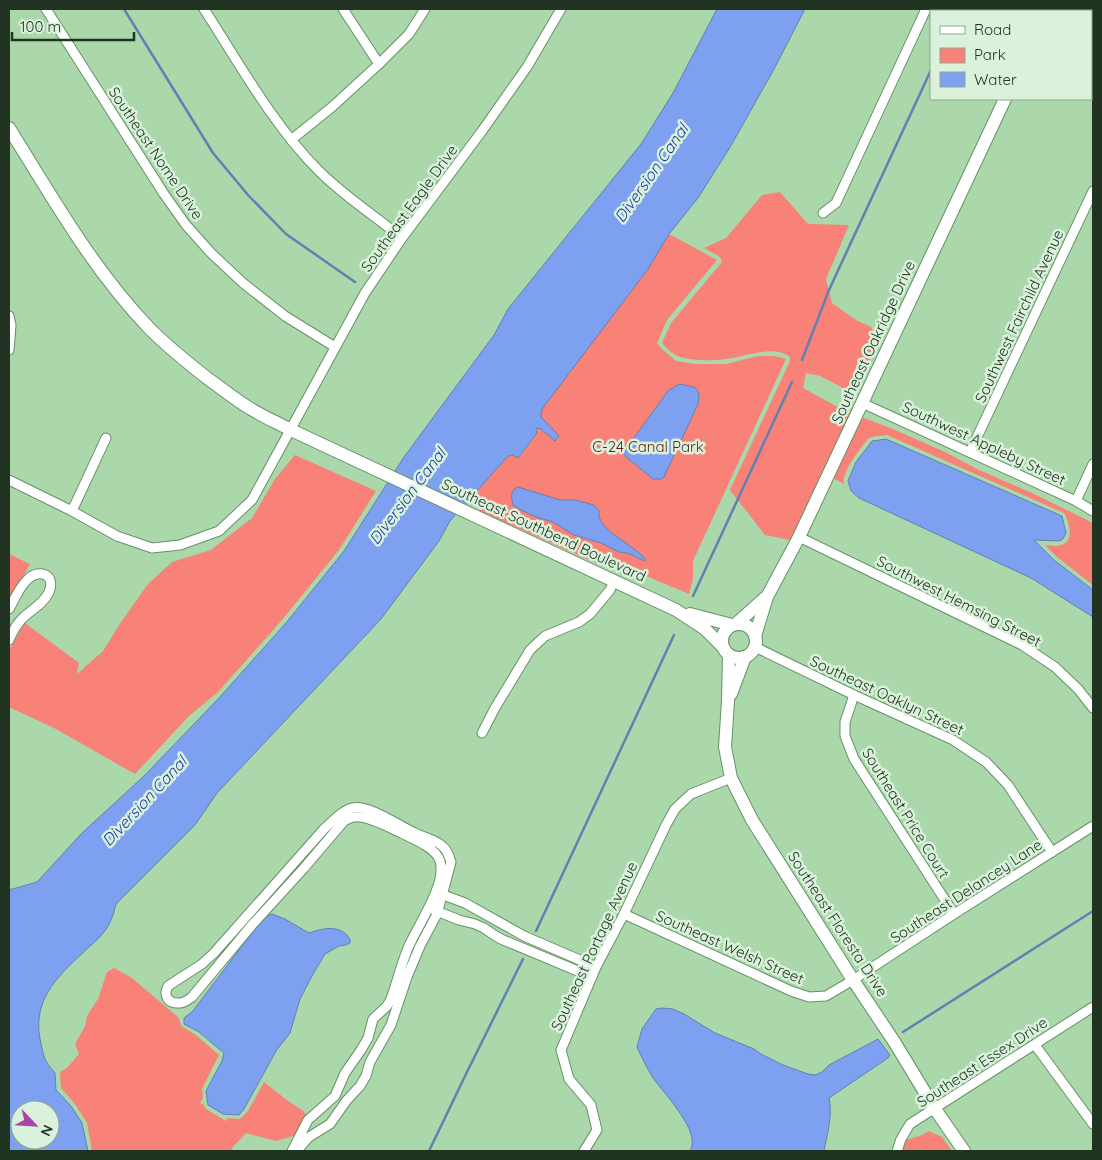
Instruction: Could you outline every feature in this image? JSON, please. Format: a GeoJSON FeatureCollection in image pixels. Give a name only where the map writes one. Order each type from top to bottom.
{"type":"FeatureCollection","features":[{"type":"Feature","properties":{"kind":"street","name":"Southeast Nome Drive"},"geometry":{"type":"LineString","coordinates":[[46,9],[164,194],[211,254],[243,283],[285,316],[335,347]]}},
{"type":"Feature","properties":{"kind":"street"},"geometry":{"type":"LineString","coordinates":[[204,9],[291,140],[331,182],[402,238]]}},
{"type":"Feature","properties":{"kind":"street"},"geometry":{"type":"LineString","coordinates":[[343,9],[379,64]]}},
{"type":"Feature","properties":{"kind":"street"},"geometry":{"type":"LineString","coordinates":[[291,140],[332,107],[379,64],[409,34],[425,9]]}},
{"type":"Feature","properties":{"kind":"street","name":"Southeast Eagle Drive"},"geometry":{"type":"LineString","coordinates":[[9,480],[118,536],[152,548],[180,544],[220,531],[252,500],[365,293],[402,238],[527,67],[560,9]]}},
{"type":"Feature","properties":{"kind":"street"},"geometry":{"type":"LineString","coordinates":[[823,213],[836,203],[926,9]]}},
{"type":"Feature","properties":{"kind":"street","name":"Southeast Oakridge Drive"},"geometry":{"type":"LineString","coordinates":[[752,647],[767,597],[799,537],[1005,100]]}},
{"type":"Feature","properties":{"kind":"street","name":"Southeast Southbend Boulevard"},"geometry":{"type":"LineString","coordinates":[[9,128],[66,220],[124,301],[150,330],[180,358],[226,392],[250,409],[291,430],[676,610],[705,629],[725,650]]}},
{"type":"Feature","properties":{"kind":"street","name":"Southwest Fairchild Avenue"},"geometry":{"type":"LineString","coordinates":[[970,452],[1093,191]]}},
{"type":"Feature","properties":{"kind":"street"},"geometry":{"type":"LineString","coordinates":[[9,316],[11,325],[9,350]]}},
{"type":"Feature","properties":{"kind":"street","name":"Southwest Appleby Street"},"geometry":{"type":"LineString","coordinates":[[862,403],[1076,501],[1093,511]]}},
{"type":"Feature","properties":{"kind":"street"},"geometry":{"type":"LineString","coordinates":[[72,511],[106,438]]}},
{"type":"Feature","properties":{"kind":"street"},"geometry":{"type":"LineString","coordinates":[[1076,501],[1093,464]]}},
{"type":"Feature","properties":{"kind":"street","name":"Southwest Hemsing Street"},"geometry":{"type":"LineString","coordinates":[[799,537],[1022,645],[1055,667],[1078,689],[1093,708]]}},
{"type":"Feature","properties":{"kind":"street"},"geometry":{"type":"LineString","coordinates":[[9,640],[21,620],[47,596],[50,584],[49,577],[45,574],[30,576],[24,582],[9,609],[21,620]]}},
{"type":"Feature","properties":{"kind":"street"},"geometry":{"type":"LineString","coordinates":[[482,733],[530,650],[545,636],[579,622],[590,614],[610,590],[614,581]]}},
{"type":"Feature","properties":{"kind":"street","name":"Southeast Oakridge Drive"},"geometry":{"type":"LineString","coordinates":[[734,624],[767,597]]}},
{"type":"Feature","properties":{"kind":"street","name":"Southeast Southbend Boulevard"},"geometry":{"type":"LineString","coordinates":[[676,610],[711,620],[734,624]]}},
{"type":"Feature","properties":{"kind":"street"},"geometry":{"type":"LineString","coordinates":[[734,624],[750,627],[752,647],[740,658],[734,657],[725,650],[722,636],[724,631],[734,624]]}},
{"type":"Feature","properties":{"kind":"street","name":"Southeast Oaklyn Street"},"geometry":{"type":"LineString","coordinates":[[752,647],[953,740],[986,762],[1008,785],[1052,852]]}},
{"type":"Feature","properties":{"kind":"street","name":"Southeast Floresta Drive"},"geometry":{"type":"LineString","coordinates":[[728,701],[752,647]]}},
{"type":"Feature","properties":{"kind":"street","name":"Southeast Floresta Drive"},"geometry":{"type":"LineString","coordinates":[[725,650],[728,701],[725,747],[731,778],[752,820],[895,1043],[935,1109],[964,1151]]}},
{"type":"Feature","properties":{"kind":"street","name":"Southeast Price Court"},"geometry":{"type":"LineString","coordinates":[[854,695],[845,722],[845,736],[854,759],[954,914]]}},
{"type":"Feature","properties":{"kind":"street","name":"Southeast Portage Avenue"},"geometry":{"type":"LineString","coordinates":[[584,1151],[597,1130],[591,1105],[569,1079],[560,1050],[596,967],[675,809],[691,794],[731,778]]}},
{"type":"Feature","properties":{"kind":"street"},"geometry":{"type":"LineString","coordinates":[[277,889],[202,964],[168,986],[165,992],[170,1001],[186,1002],[201,988],[324,830],[344,817],[352,808],[372,811],[400,829],[441,845],[449,855],[451,862],[434,909],[417,928],[410,943],[400,970],[398,992],[391,1025],[370,1062],[366,1076],[330,1124],[309,1136],[296,1149]]}},
{"type":"Feature","properties":{"kind":"street","name":"Southeast Delancey Lane"},"geometry":{"type":"LineString","coordinates":[[853,980],[1093,826]]}},
{"type":"Feature","properties":{"kind":"street"},"geometry":{"type":"LineString","coordinates":[[439,893],[465,903],[524,936],[596,967]]}},
{"type":"Feature","properties":{"kind":"street"},"geometry":{"type":"LineString","coordinates":[[434,909],[459,920],[475,924],[501,939],[592,977]]}},
{"type":"Feature","properties":{"kind":"street","name":"Southeast Welsh Street"},"geometry":{"type":"LineString","coordinates":[[624,914],[791,991],[809,997],[826,996],[853,980]]}},
{"type":"Feature","properties":{"kind":"street"},"geometry":{"type":"LineString","coordinates":[[224,941],[232,949]]}},
{"type":"Feature","properties":{"kind":"street"},"geometry":{"type":"LineString","coordinates":[[555,961],[559,951]]}},
{"type":"Feature","properties":{"kind":"street"},"geometry":{"type":"LineString","coordinates":[[296,1149],[308,1120],[335,1096],[345,1073],[368,1038],[373,1019],[398,992]]}},
{"type":"Feature","properties":{"kind":"street","name":"Southeast Essex Drive"},"geometry":{"type":"LineString","coordinates":[[897,1151],[901,1138],[910,1124],[1093,1007]]}},
{"type":"Feature","properties":{"kind":"street"},"geometry":{"type":"LineString","coordinates":[[1036,1045],[1093,1124]]}},
{"type":"Feature","properties":{"kind":"street"},"geometry":{"type":"LineString","coordinates":[[355,1059],[369,1067]]}},
{"type":"Feature","properties":{"kind":"green space"},"geometry":{"type":"Polygon","coordinates":[[[780,192],[808,224],[849,225],[826,279],[832,303],[856,320],[871,327],[877,340],[865,371],[853,393],[820,376],[806,373],[803,388],[852,414],[796,532],[790,540],[765,535],[730,490],[790,361],[790,357],[783,353],[767,351],[721,360],[691,359],[675,355],[662,343],[671,323],[722,262],[720,257],[704,248],[726,238],[762,195],[780,192]]]}},
{"type":"Feature","properties":{"kind":"green space","name":"C-24 Canal Park"},"geometry":{"type":"Polygon","coordinates":[[[669,234],[717,260],[667,320],[657,343],[661,348],[676,361],[695,364],[726,364],[758,356],[775,356],[786,359],[693,561],[693,579],[689,594],[646,576],[620,572],[591,561],[480,511],[481,508],[469,500],[508,456],[513,455],[519,458],[536,434],[537,428],[541,429],[555,441],[559,436],[540,417],[542,409],[648,269],[669,234]]]}},
{"type":"Feature","properties":{"kind":"green space"},"geometry":{"type":"Polygon","coordinates":[[[861,417],[945,452],[1093,523],[1093,585],[1057,557],[1045,545],[1059,546],[1068,539],[1070,530],[1064,513],[887,435],[868,439],[848,467],[845,473],[844,484],[833,478],[861,417]]]}},
{"type":"Feature","properties":{"kind":"green space"},"geometry":{"type":"Polygon","coordinates":[[[295,455],[376,491],[339,550],[282,620],[218,692],[189,716],[135,774],[54,728],[9,707],[9,650],[25,623],[79,663],[77,674],[103,651],[148,584],[172,562],[211,550],[252,518],[275,479],[295,455]]]}},
{"type":"Feature","properties":{"kind":"green space"},"geometry":{"type":"Polygon","coordinates":[[[9,554],[30,564],[9,602],[9,554]]]}},
{"type":"Feature","properties":{"kind":"green space"},"geometry":{"type":"Polygon","coordinates":[[[114,968],[132,978],[179,1018],[181,1026],[196,1035],[219,1055],[202,1089],[203,1098],[200,1103],[206,1109],[226,1121],[228,1118],[240,1119],[248,1111],[264,1082],[307,1115],[296,1135],[276,1141],[246,1133],[232,1148],[233,1151],[92,1151],[87,1123],[75,1104],[61,1088],[60,1072],[67,1068],[79,1054],[75,1044],[85,1026],[87,1016],[98,999],[107,972],[114,968]]]}},
{"type":"Feature","properties":{"kind":"green space"},"geometry":{"type":"Polygon","coordinates":[[[929,1131],[942,1137],[952,1151],[902,1151],[906,1141],[929,1131]]]}},
{"type":"Feature","properties":{"kind":"water","name":"Diversion Canal"},"geometry":{"type":"Polygon","coordinates":[[[717,9],[805,9],[729,149],[698,198],[669,234],[648,269],[542,409],[541,417],[559,436],[555,441],[541,429],[537,428],[537,433],[518,458],[513,455],[508,456],[450,521],[439,541],[381,619],[217,793],[195,825],[116,904],[112,919],[104,932],[69,966],[52,986],[41,1010],[39,1024],[42,1050],[46,1061],[55,1073],[56,1090],[71,1106],[82,1123],[88,1151],[9,1151],[9,890],[37,882],[82,833],[144,776],[219,698],[286,623],[344,551],[404,457],[494,335],[508,309],[641,144],[673,93],[717,9]]]}},
{"type":"Feature","properties":{"kind":"water"},"geometry":{"type":"Polygon","coordinates":[[[679,384],[697,390],[699,393],[698,404],[664,477],[653,479],[623,453],[668,391],[679,384]]]}},
{"type":"Feature","properties":{"kind":"water"},"geometry":{"type":"Polygon","coordinates":[[[886,439],[1062,516],[1066,533],[1063,539],[1059,541],[1034,540],[1054,560],[1093,590],[1093,617],[1031,578],[859,498],[851,491],[848,481],[856,462],[872,441],[886,439]]]}},
{"type":"Feature","properties":{"kind":"water"},"geometry":{"type":"Polygon","coordinates":[[[518,487],[560,500],[575,500],[594,505],[599,511],[603,524],[646,560],[574,535],[553,522],[521,510],[513,505],[512,499],[512,492],[518,487]]]}},
{"type":"Feature","properties":{"kind":"water"},"geometry":{"type":"Polygon","coordinates":[[[272,914],[309,933],[325,929],[336,929],[346,934],[350,939],[350,943],[339,946],[325,954],[300,999],[290,1033],[276,1051],[244,1109],[239,1115],[223,1114],[208,1105],[206,1091],[222,1061],[224,1053],[199,1032],[184,1024],[184,1018],[192,1012],[264,917],[272,914]]]}},
{"type":"Feature","properties":{"kind":"water"},"geometry":{"type":"Polygon","coordinates":[[[656,1009],[673,1009],[715,1033],[754,1049],[783,1065],[808,1074],[815,1075],[822,1072],[829,1065],[878,1039],[890,1055],[829,1098],[830,1118],[824,1151],[690,1151],[692,1137],[689,1128],[678,1110],[653,1078],[637,1047],[642,1029],[656,1009]]]}},
{"type":"Feature","properties":{"kind":"waterway"},"geometry":{"type":"LineString","coordinates":[[124,9],[213,153],[248,195],[286,234],[355,282]]}},
{"type":"Feature","properties":{"kind":"waterway"},"geometry":{"type":"LineString","coordinates":[[802,360],[829,290],[930,72]]}},
{"type":"Feature","properties":{"kind":"waterway"},"geometry":{"type":"LineString","coordinates":[[693,596],[792,382]]}},
{"type":"Feature","properties":{"kind":"waterway"},"geometry":{"type":"LineString","coordinates":[[536,931],[674,635]]}},
{"type":"Feature","properties":{"kind":"waterway"},"geometry":{"type":"LineString","coordinates":[[903,1032],[1093,911]]}},
{"type":"Feature","properties":{"kind":"waterway"},"geometry":{"type":"LineString","coordinates":[[429,1151],[523,959]]}}]}
